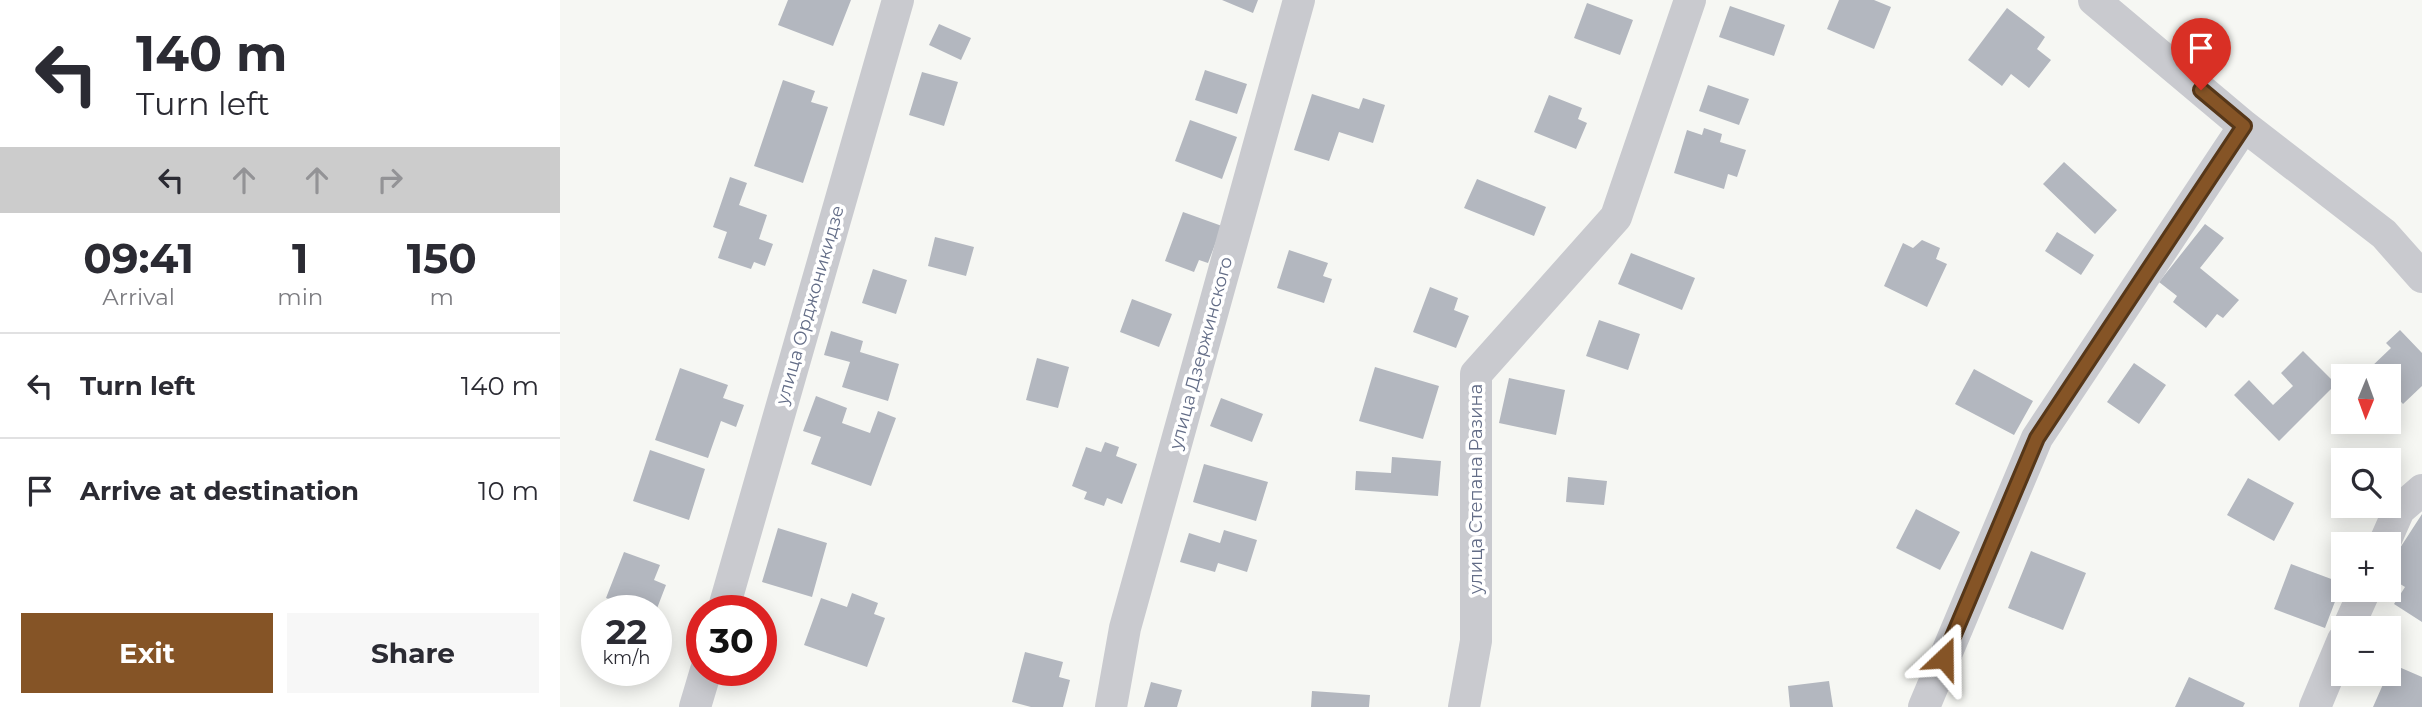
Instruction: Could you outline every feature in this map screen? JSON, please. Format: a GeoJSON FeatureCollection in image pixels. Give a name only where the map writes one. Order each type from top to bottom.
{"type":"FeatureCollection","features":[{"type":"Feature","properties":{"kind":"street","name":"улица Орджоникидзе"},"geometry":{"type":"LineString","coordinates":[[728,595],[898,0]]}},
{"type":"Feature","properties":{"kind":"street","name":"улица Дзержинского"},"geometry":{"type":"LineString","coordinates":[[1111,707],[1125,628],[1299,0]]}},
{"type":"Feature","properties":{"kind":"street","name":"улица Степана Разина"},"geometry":{"type":"LineString","coordinates":[[1465,707],[1476,641],[1476,374],[1616,217],[1690,0]]}},
{"type":"Feature","properties":{"kind":"street"},"geometry":{"type":"LineString","coordinates":[[2094,0],[2244,126],[2384,234],[2422,277]]}},
{"type":"Feature","properties":{"kind":"street"},"geometry":{"type":"LineString","coordinates":[[1924,707],[2037,438],[2244,126]]}},
{"type":"Feature","properties":{"kind":"street"},"geometry":{"type":"LineString","coordinates":[[2389,532],[2399,510],[2422,490]]}},
{"type":"Feature","properties":{"kind":"street"},"geometry":{"type":"LineString","coordinates":[[2315,707],[2331,669]]}},
{"type":"Feature","properties":{"kind":"street"},"geometry":{"type":"LineString","coordinates":[[695,707],[701,686]]}},
{"type":"Feature","properties":{"kind":"building"},"geometry":{"type":"Polygon","coordinates":[[[788,0],[851,0],[833,46],[778,25],[788,0]]]}},
{"type":"Feature","properties":{"kind":"building"},"geometry":{"type":"Polygon","coordinates":[[[1222,0],[1258,0],[1253,13],[1222,0]]]}},
{"type":"Feature","properties":{"kind":"building"},"geometry":{"type":"Polygon","coordinates":[[[1839,0],[1874,0],[1891,7],[1874,49],[1827,29],[1839,0]]]}},
{"type":"Feature","properties":{"kind":"building"},"geometry":{"type":"Polygon","coordinates":[[[1587,3],[1633,20],[1620,55],[1574,38],[1587,3]]]}},
{"type":"Feature","properties":{"kind":"building"},"geometry":{"type":"Polygon","coordinates":[[[1730,6],[1785,25],[1774,56],[1719,37],[1730,6]]]}},
{"type":"Feature","properties":{"kind":"building"},"geometry":{"type":"Polygon","coordinates":[[[2007,8],[2045,37],[2037,49],[2051,60],[2029,88],[2011,74],[2002,86],[1968,60],[2007,8]]]}},
{"type":"Feature","properties":{"kind":"building"},"geometry":{"type":"Polygon","coordinates":[[[939,24],[971,38],[961,60],[929,45],[939,24]]]}},
{"type":"Feature","properties":{"kind":"building"},"geometry":{"type":"Polygon","coordinates":[[[1205,70],[1247,84],[1237,114],[1195,100],[1205,70]]]}},
{"type":"Feature","properties":{"kind":"building"},"geometry":{"type":"Polygon","coordinates":[[[922,72],[958,82],[944,126],[909,115],[922,72]]]}},
{"type":"Feature","properties":{"kind":"building"},"geometry":{"type":"Polygon","coordinates":[[[783,80],[815,91],[811,102],[828,107],[803,183],[754,166],[783,80]]]}},
{"type":"Feature","properties":{"kind":"building"},"geometry":{"type":"Polygon","coordinates":[[[1708,85],[1749,99],[1739,125],[1699,111],[1708,85]]]}},
{"type":"Feature","properties":{"kind":"building"},"geometry":{"type":"Polygon","coordinates":[[[1312,94],[1359,109],[1363,98],[1385,105],[1373,143],[1339,132],[1329,161],[1294,150],[1312,94]]]}},
{"type":"Feature","properties":{"kind":"building"},"geometry":{"type":"Polygon","coordinates":[[[1549,95],[1582,108],[1578,119],[1587,123],[1576,149],[1534,132],[1549,95]]]}},
{"type":"Feature","properties":{"kind":"building"},"geometry":{"type":"Polygon","coordinates":[[[1190,120],[1237,137],[1222,179],[1175,161],[1190,120]]]}},
{"type":"Feature","properties":{"kind":"building"},"geometry":{"type":"Polygon","coordinates":[[[1704,128],[1722,134],[1720,142],[1746,150],[1737,177],[1728,174],[1724,189],[1674,173],[1687,130],[1702,135],[1704,128]]]}},
{"type":"Feature","properties":{"kind":"building"},"geometry":{"type":"Polygon","coordinates":[[[2064,162],[2117,210],[2095,234],[2043,184],[2064,162]]]}},
{"type":"Feature","properties":{"kind":"building"},"geometry":{"type":"Polygon","coordinates":[[[730,177],[747,183],[739,205],[767,215],[759,239],[773,244],[765,266],[754,262],[751,269],[718,258],[727,232],[713,227],[730,177]]]}},
{"type":"Feature","properties":{"kind":"building"},"geometry":{"type":"Polygon","coordinates":[[[1477,179],[1546,207],[1534,236],[1464,208],[1477,179]]]}},
{"type":"Feature","properties":{"kind":"building"},"geometry":{"type":"Polygon","coordinates":[[[1183,212],[1222,226],[1208,263],[1199,260],[1194,272],[1165,261],[1183,212]]]}},
{"type":"Feature","properties":{"kind":"building"},"geometry":{"type":"Polygon","coordinates":[[[2205,224],[2224,238],[2200,268],[2239,300],[2223,318],[2217,314],[2206,328],[2173,302],[2177,296],[2159,282],[2205,224]]]}},
{"type":"Feature","properties":{"kind":"building"},"geometry":{"type":"Polygon","coordinates":[[[2057,232],[2094,255],[2081,275],[2045,251],[2057,232]]]}},
{"type":"Feature","properties":{"kind":"building"},"geometry":{"type":"Polygon","coordinates":[[[935,237],[974,247],[966,276],[928,266],[935,237]]]}},
{"type":"Feature","properties":{"kind":"building"},"geometry":{"type":"Polygon","coordinates":[[[1922,240],[1940,248],[1936,259],[1947,264],[1927,307],[1884,286],[1903,243],[1913,248],[1922,240]]]}},
{"type":"Feature","properties":{"kind":"building"},"geometry":{"type":"Polygon","coordinates":[[[1289,250],[1328,263],[1323,276],[1332,279],[1324,303],[1277,288],[1289,250]]]}},
{"type":"Feature","properties":{"kind":"building"},"geometry":{"type":"Polygon","coordinates":[[[1631,253],[1695,278],[1682,310],[1618,284],[1631,253]]]}},
{"type":"Feature","properties":{"kind":"building"},"geometry":{"type":"Polygon","coordinates":[[[873,269],[907,280],[896,314],[862,303],[873,269]]]}},
{"type":"Feature","properties":{"kind":"building"},"geometry":{"type":"Polygon","coordinates":[[[1430,287],[1458,298],[1454,310],[1469,316],[1456,348],[1413,332],[1430,287]]]}},
{"type":"Feature","properties":{"kind":"building"},"geometry":{"type":"Polygon","coordinates":[[[1132,299],[1172,314],[1159,347],[1120,332],[1132,299]]]}},
{"type":"Feature","properties":{"kind":"building"},"geometry":{"type":"Polygon","coordinates":[[[1599,320],[1640,334],[1628,370],[1586,356],[1599,320]]]}},
{"type":"Feature","properties":{"kind":"building"},"geometry":{"type":"Polygon","coordinates":[[[2400,330],[2422,353],[2422,386],[2403,404],[2401,364],[2374,364],[2391,348],[2386,343],[2400,330]]]}},
{"type":"Feature","properties":{"kind":"building"},"geometry":{"type":"Polygon","coordinates":[[[831,331],[863,341],[860,352],[899,364],[888,401],[842,387],[850,362],[824,355],[831,331]]]}},
{"type":"Feature","properties":{"kind":"building"},"geometry":{"type":"Polygon","coordinates":[[[2303,351],[2331,379],[2331,389],[2279,441],[2234,395],[2249,380],[2273,405],[2293,386],[2281,373],[2303,351]]]}},
{"type":"Feature","properties":{"kind":"building"},"geometry":{"type":"Polygon","coordinates":[[[1037,358],[1069,367],[1058,408],[1026,400],[1037,358]]]}},
{"type":"Feature","properties":{"kind":"building"},"geometry":{"type":"Polygon","coordinates":[[[2134,363],[2166,385],[2139,424],[2107,402],[2134,363]]]}},
{"type":"Feature","properties":{"kind":"building"},"geometry":{"type":"Polygon","coordinates":[[[1375,367],[1439,386],[1423,439],[1359,421],[1375,367]]]}},
{"type":"Feature","properties":{"kind":"building"},"geometry":{"type":"Polygon","coordinates":[[[680,368],[728,385],[723,398],[744,405],[736,427],[721,421],[708,458],[655,440],[680,368]]]}},
{"type":"Feature","properties":{"kind":"building"},"geometry":{"type":"Polygon","coordinates":[[[1974,369],[2033,401],[2014,435],[1955,404],[1974,369]]]}},
{"type":"Feature","properties":{"kind":"building"},"geometry":{"type":"Polygon","coordinates":[[[1509,378],[1565,390],[1556,435],[1499,423],[1509,378]]]}},
{"type":"Feature","properties":{"kind":"building"},"geometry":{"type":"Polygon","coordinates":[[[816,396],[847,408],[842,423],[870,433],[878,411],[896,418],[871,486],[811,464],[821,437],[803,431],[816,396]]]}},
{"type":"Feature","properties":{"kind":"building"},"geometry":{"type":"Polygon","coordinates":[[[1221,398],[1263,414],[1252,442],[1210,426],[1221,398]]]}},
{"type":"Feature","properties":{"kind":"building"},"geometry":{"type":"Polygon","coordinates":[[[1105,442],[1119,447],[1116,456],[1137,464],[1122,504],[1107,498],[1104,506],[1084,499],[1087,492],[1072,486],[1086,447],[1101,452],[1105,442]]]}},
{"type":"Feature","properties":{"kind":"building"},"geometry":{"type":"Polygon","coordinates":[[[650,450],[705,469],[689,520],[633,501],[650,450]]]}},
{"type":"Feature","properties":{"kind":"building"},"geometry":{"type":"Polygon","coordinates":[[[1392,457],[1441,461],[1438,496],[1355,490],[1356,471],[1391,473],[1392,457]]]}},
{"type":"Feature","properties":{"kind":"building"},"geometry":{"type":"Polygon","coordinates":[[[1204,464],[1268,482],[1256,521],[1193,502],[1204,464]]]}},
{"type":"Feature","properties":{"kind":"building"},"geometry":{"type":"Polygon","coordinates":[[[1568,477],[1607,481],[1604,505],[1566,502],[1568,477]]]}},
{"type":"Feature","properties":{"kind":"building"},"geometry":{"type":"Polygon","coordinates":[[[2248,478],[2294,503],[2274,541],[2227,515],[2248,478]]]}},
{"type":"Feature","properties":{"kind":"building"},"geometry":{"type":"Polygon","coordinates":[[[1916,509],[1960,532],[1940,570],[1896,548],[1916,509]]]}},
{"type":"Feature","properties":{"kind":"building"},"geometry":{"type":"Polygon","coordinates":[[[2422,514],[2422,622],[2394,604],[2401,602],[2401,593],[2405,587],[2401,584],[2401,546],[2422,514]]]}},
{"type":"Feature","properties":{"kind":"building"},"geometry":{"type":"Polygon","coordinates":[[[778,528],[827,543],[812,597],[762,582],[778,528]]]}},
{"type":"Feature","properties":{"kind":"building"},"geometry":{"type":"Polygon","coordinates":[[[1224,530],[1257,540],[1247,572],[1218,563],[1215,572],[1180,562],[1189,533],[1220,543],[1224,530]]]}},
{"type":"Feature","properties":{"kind":"building"},"geometry":{"type":"Polygon","coordinates":[[[2031,551],[2086,573],[2063,630],[2008,608],[2031,551]]]}},
{"type":"Feature","properties":{"kind":"building"},"geometry":{"type":"Polygon","coordinates":[[[624,552],[660,565],[654,580],[666,585],[662,595],[607,595],[624,552]]]}},
{"type":"Feature","properties":{"kind":"building"},"geometry":{"type":"Polygon","coordinates":[[[2291,564],[2331,579],[2331,602],[2335,602],[2325,628],[2274,609],[2291,564]]]}},
{"type":"Feature","properties":{"kind":"building"},"geometry":{"type":"Polygon","coordinates":[[[852,593],[878,603],[874,614],[885,618],[867,667],[804,645],[821,598],[847,607],[852,593]]]}},
{"type":"Feature","properties":{"kind":"building"},"geometry":{"type":"Polygon","coordinates":[[[1025,652],[1063,662],[1059,677],[1070,680],[1063,707],[1031,707],[1012,702],[1025,652]]]}},
{"type":"Feature","properties":{"kind":"building"},"geometry":{"type":"Polygon","coordinates":[[[2401,668],[2422,677],[2422,707],[2373,707],[2382,686],[2401,686],[2401,668]]]}},
{"type":"Feature","properties":{"kind":"building"},"geometry":{"type":"Polygon","coordinates":[[[2189,677],[2245,703],[2243,707],[2175,707],[2189,677]]]}},
{"type":"Feature","properties":{"kind":"building"},"geometry":{"type":"Polygon","coordinates":[[[1829,681],[1833,707],[1790,707],[1788,686],[1829,681]]]}},
{"type":"Feature","properties":{"kind":"building"},"geometry":{"type":"Polygon","coordinates":[[[1151,682],[1182,690],[1177,707],[1144,707],[1151,682]]]}},
{"type":"Feature","properties":{"kind":"building"},"geometry":{"type":"Polygon","coordinates":[[[1312,691],[1370,695],[1369,707],[1311,707],[1312,691]]]}},
{"type":"Feature","properties":{"kind":"route"},"geometry":{"type":"LineString","coordinates":[[1944,658],[2037,438],[2244,126],[2201,90]]}}]}
